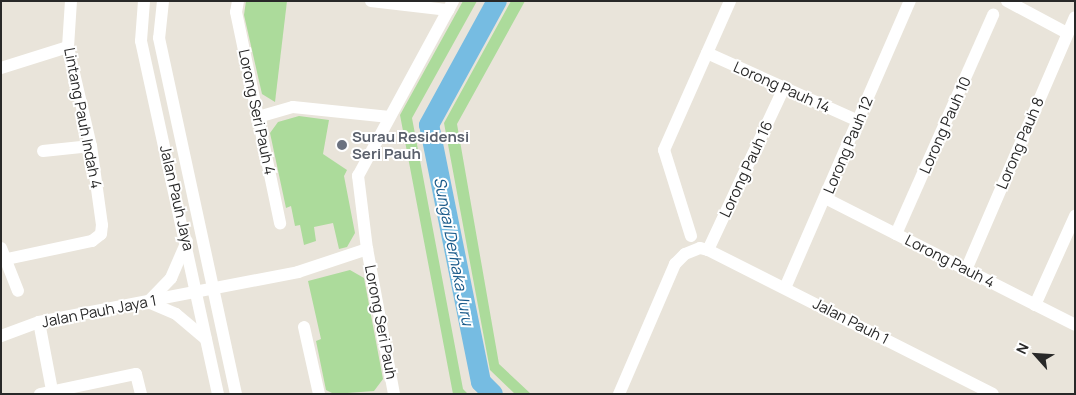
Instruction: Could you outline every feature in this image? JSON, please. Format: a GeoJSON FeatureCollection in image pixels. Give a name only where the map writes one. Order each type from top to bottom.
{"type":"FeatureCollection","features":[{"type":"Feature","properties":{"kind":"street","name":"Lintang Pauh Indah 4"},"geometry":{"type":"LineString","coordinates":[[4,254],[92,241],[101,234],[102,224],[91,146],[68,47],[72,1]]}},
{"type":"Feature","properties":{"kind":"street","name":"Jalan Pauh Jaya"},"geometry":{"type":"LineString","coordinates":[[144,1],[141,41],[187,241],[218,394]]}},
{"type":"Feature","properties":{"kind":"street","name":"Jalan Pauh Jaya"},"geometry":{"type":"LineString","coordinates":[[162,1],[159,38],[236,394]]}},
{"type":"Feature","properties":{"kind":"street","name":"Lorong Seri Pauh 4"},"geometry":{"type":"LineString","coordinates":[[238,1],[236,12],[280,223]]}},
{"type":"Feature","properties":{"kind":"street"},"geometry":{"type":"LineString","coordinates":[[371,1],[450,6]]}},
{"type":"Feature","properties":{"kind":"street"},"geometry":{"type":"LineString","coordinates":[[691,236],[664,150],[730,1]]}},
{"type":"Feature","properties":{"kind":"street","name":"Lorong Pauh 12"},"geometry":{"type":"LineString","coordinates":[[785,288],[910,1]]}},
{"type":"Feature","properties":{"kind":"street"},"geometry":{"type":"LineString","coordinates":[[1007,1],[1067,33]]}},
{"type":"Feature","properties":{"kind":"street","name":"Lorong Seri Pauh"},"geometry":{"type":"LineString","coordinates":[[394,394],[367,249],[358,176],[450,6]]}},
{"type":"Feature","properties":{"kind":"street","name":"Lorong Pauh 10"},"geometry":{"type":"LineString","coordinates":[[896,234],[993,15]]}},
{"type":"Feature","properties":{"kind":"street","name":"Lorong Pauh 8"},"geometry":{"type":"LineString","coordinates":[[966,270],[1075,17]]}},
{"type":"Feature","properties":{"kind":"street"},"geometry":{"type":"LineString","coordinates":[[1,68],[68,47]]}},
{"type":"Feature","properties":{"kind":"street","name":"Lorong Pauh 14"},"geometry":{"type":"LineString","coordinates":[[707,53],[858,120]]}},
{"type":"Feature","properties":{"kind":"street","name":"Lorong Pauh 16"},"geometry":{"type":"LineString","coordinates":[[708,250],[784,88]]}},
{"type":"Feature","properties":{"kind":"street"},"geometry":{"type":"LineString","coordinates":[[258,117],[293,107],[389,117]]}},
{"type":"Feature","properties":{"kind":"street"},"geometry":{"type":"LineString","coordinates":[[43,151],[91,146]]}},
{"type":"Feature","properties":{"kind":"street","name":"Lorong Pauh 4"},"geometry":{"type":"LineString","coordinates":[[825,198],[1075,325]]}},
{"type":"Feature","properties":{"kind":"street"},"geometry":{"type":"LineString","coordinates":[[1035,305],[1075,216]]}},
{"type":"Feature","properties":{"kind":"street"},"geometry":{"type":"LineString","coordinates":[[187,241],[171,278],[148,302],[176,314],[206,339]]}},
{"type":"Feature","properties":{"kind":"street"},"geometry":{"type":"LineString","coordinates":[[619,394],[675,264],[686,254],[700,248],[708,250]]}},
{"type":"Feature","properties":{"kind":"street","name":"Lorong Seri Pauh"},"geometry":{"type":"LineString","coordinates":[[198,292],[298,272],[367,249]]}},
{"type":"Feature","properties":{"kind":"street","name":"Jalan Pauh 1"},"geometry":{"type":"LineString","coordinates":[[708,250],[993,394]]}},
{"type":"Feature","properties":{"kind":"street"},"geometry":{"type":"LineString","coordinates":[[4,254],[18,290]]}},
{"type":"Feature","properties":{"kind":"street","name":"Jalan Pauh Jaya 1"},"geometry":{"type":"LineString","coordinates":[[1,336],[39,322],[198,292]]}},
{"type":"Feature","properties":{"kind":"street"},"geometry":{"type":"LineString","coordinates":[[39,322],[46,392],[136,374],[141,394]]}},
{"type":"Feature","properties":{"kind":"street"},"geometry":{"type":"LineString","coordinates":[[304,327],[319,394]]}},
{"type":"Feature","properties":{"kind":"green space"},"geometry":{"type":"Polygon","coordinates":[[[246,1],[287,1],[275,102],[262,94],[244,15],[246,1]]]}},
{"type":"Feature","properties":{"kind":"green space"},"geometry":{"type":"Polygon","coordinates":[[[463,1],[477,1],[412,118],[463,389],[468,394],[453,394],[400,115],[463,1]]]}},
{"type":"Feature","properties":{"kind":"green space"},"geometry":{"type":"Polygon","coordinates":[[[511,1],[525,1],[457,124],[499,364],[531,394],[515,394],[490,370],[444,123],[511,1]]]}},
{"type":"Feature","properties":{"kind":"green space"},"geometry":{"type":"Polygon","coordinates":[[[299,116],[329,120],[323,154],[347,170],[344,176],[355,233],[347,247],[339,249],[333,223],[314,227],[316,241],[304,245],[300,225],[295,226],[291,206],[286,208],[270,133],[278,122],[299,116]]]}},
{"type":"Feature","properties":{"kind":"green space"},"geometry":{"type":"Polygon","coordinates":[[[350,270],[364,278],[383,379],[374,391],[334,394],[326,390],[316,341],[321,339],[308,281],[350,270]]]}},
{"type":"Feature","properties":{"kind":"waterway","name":"Sungai Derhaka Juru"},"geometry":{"type":"LineString","coordinates":[[493,394],[481,382],[429,125],[497,1]]}},
{"type":"Feature","properties":{"kind":"place","name":"Surau Residensi Seri Pauh"},"geometry":{"type":"Point","coordinates":[342,145]}}]}
